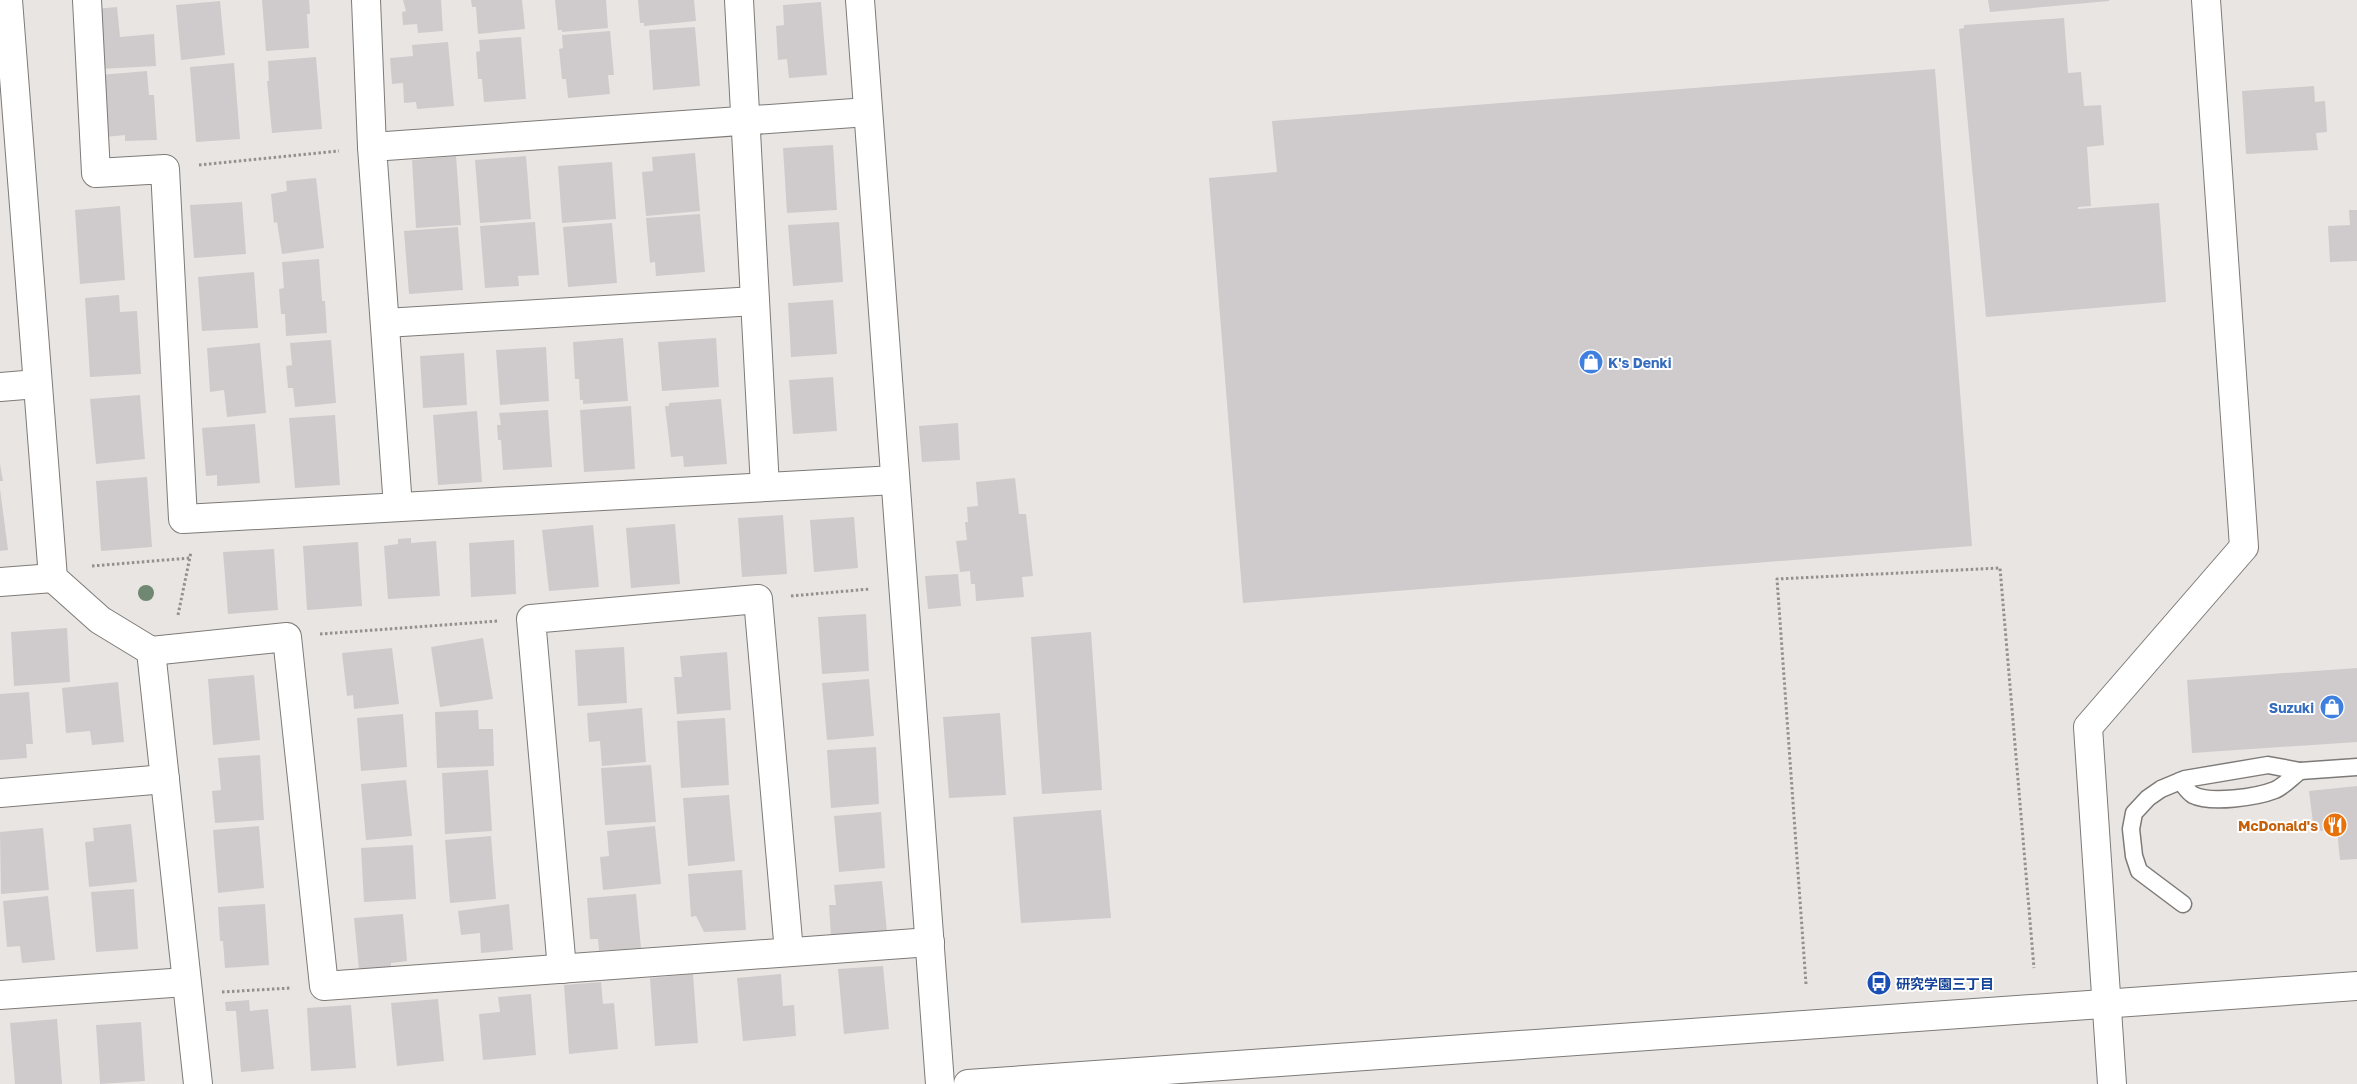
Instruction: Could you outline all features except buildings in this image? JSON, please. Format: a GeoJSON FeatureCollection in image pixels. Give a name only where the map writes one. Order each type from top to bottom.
{"type":"FeatureCollection","features":[{"type":"Feature","properties":{"kind":"street"},"geometry":{"type":"LineString","coordinates":[[8,0],[12,178],[37,384],[53,578],[100,620],[151,651],[287,637],[324,986],[930,942]]}},
{"type":"Feature","properties":{"kind":"street"},"geometry":{"type":"LineString","coordinates":[[87,0],[96,172],[165,169],[184,518],[895,480]]}},
{"type":"Feature","properties":{"kind":"street"},"geometry":{"type":"LineString","coordinates":[[366,0],[372,147],[398,507]]}},
{"type":"Feature","properties":{"kind":"street"},"geometry":{"type":"LineString","coordinates":[[739,0],[765,487]]}},
{"type":"Feature","properties":{"kind":"street"},"geometry":{"type":"LineString","coordinates":[[860,0],[940,1084]]}},
{"type":"Feature","properties":{"kind":"street"},"geometry":{"type":"LineString","coordinates":[[2112,1084],[2088,727],[2244,547],[2206,0]]}},
{"type":"Feature","properties":{"kind":"street"},"geometry":{"type":"LineString","coordinates":[[372,147],[868,112]]}},
{"type":"Feature","properties":{"kind":"street"},"geometry":{"type":"LineString","coordinates":[[385,323],[755,302]]}},
{"type":"Feature","properties":{"kind":"street"},"geometry":{"type":"LineString","coordinates":[[0,387],[37,384]]}},
{"type":"Feature","properties":{"kind":"street"},"geometry":{"type":"LineString","coordinates":[[0,582],[53,578]]}},
{"type":"Feature","properties":{"kind":"street"},"geometry":{"type":"LineString","coordinates":[[562,969],[531,618],[758,599],[789,952]]}},
{"type":"Feature","properties":{"kind":"street"},"geometry":{"type":"LineString","coordinates":[[151,651],[198,1084]]}},
{"type":"Feature","properties":{"kind":"street"},"geometry":{"type":"LineString","coordinates":[[0,793],[165,779]]}},
{"type":"Feature","properties":{"kind":"street"},"geometry":{"type":"LineString","coordinates":[[0,995],[186,982]]}},
{"type":"Feature","properties":{"kind":"street"},"geometry":{"type":"LineString","coordinates":[[968,1084],[1152,1077],[2357,986]]}},
{"type":"Feature","properties":{"kind":"lane"},"geometry":{"type":"LineString","coordinates":[[2183,904],[2139,871],[2134,856],[2130,829],[2134,813],[2148,798],[2161,789],[2180,781],[2268,765],[2300,771],[2357,767]]}},
{"type":"Feature","properties":{"kind":"lane"},"geometry":{"type":"LineString","coordinates":[[2180,781],[2192,794],[2203,798],[2220,799],[2258,795],[2277,789],[2300,771]]}},
{"type":"Feature","properties":{"kind":"path"},"geometry":{"type":"LineString","coordinates":[[165,169],[372,147]]}},
{"type":"Feature","properties":{"kind":"path"},"geometry":{"type":"LineString","coordinates":[[178,647],[176,621],[199,517]]}},
{"type":"Feature","properties":{"kind":"path"},"geometry":{"type":"LineString","coordinates":[[91,566],[190,558]]}},
{"type":"Feature","properties":{"kind":"path"},"geometry":{"type":"LineString","coordinates":[[1806,984],[1777,580],[2000,568],[2034,968]]}},
{"type":"Feature","properties":{"kind":"path"},"geometry":{"type":"LineString","coordinates":[[758,599],[903,587]]}},
{"type":"Feature","properties":{"kind":"path"},"geometry":{"type":"LineString","coordinates":[[287,637],[531,618]]}},
{"type":"Feature","properties":{"kind":"path"},"geometry":{"type":"LineString","coordinates":[[213,993],[324,986]]}},
{"type":"Feature","properties":{"kind":"place","name":"K's Denki"},"geometry":{"type":"Point","coordinates":[1591,362]}},
{"type":"Feature","properties":{"kind":"place","name":"Suzuki"},"geometry":{"type":"Point","coordinates":[2332,707]}},
{"type":"Feature","properties":{"kind":"place","name":"McDonald's"},"geometry":{"type":"Point","coordinates":[2335,825]}},
{"type":"Feature","properties":{"kind":"place","name":"研究学園三丁目"},"geometry":{"type":"Point","coordinates":[1879,983]}}]}
